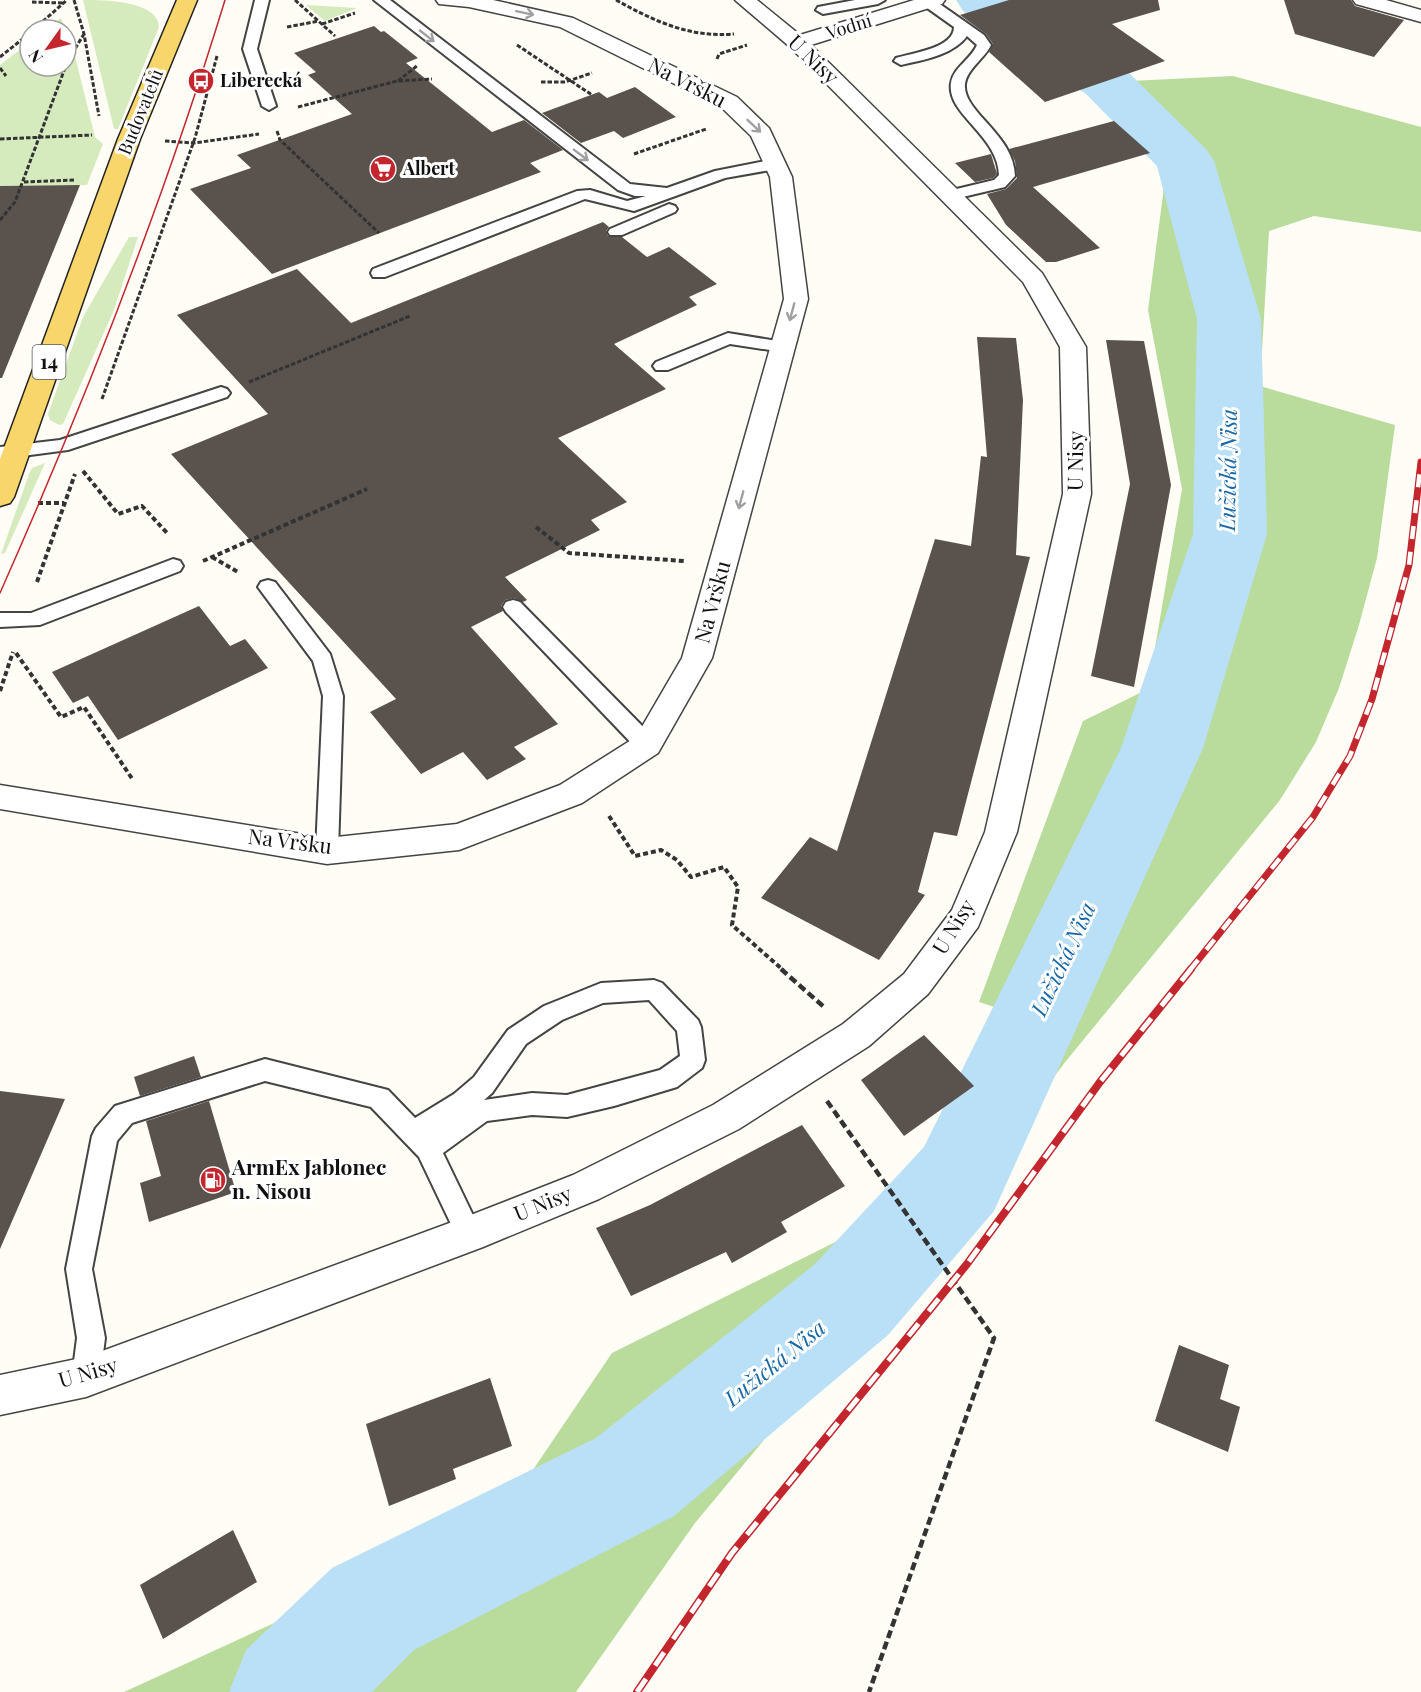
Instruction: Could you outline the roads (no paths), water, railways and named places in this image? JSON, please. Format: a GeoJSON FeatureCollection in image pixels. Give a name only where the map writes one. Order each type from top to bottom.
{"type":"FeatureCollection","features":[{"type":"Feature","properties":{"kind":"main road","name":"Budovatelů"},"geometry":{"type":"LineString","coordinates":[[8,452],[99,227],[129,139],[187,0]]}},
{"type":"Feature","properties":{"kind":"main road","name":"14"},"geometry":{"type":"LineString","coordinates":[[0,497],[8,452]]}},
{"type":"Feature","properties":{"kind":"street","name":"Na Vršku"},"geometry":{"type":"LineString","coordinates":[[0,797],[327,850],[459,837],[570,794],[647,745],[697,658],[796,299],[782,177],[762,133],[729,102],[566,22],[469,1],[446,0]]}},
{"type":"Feature","properties":{"kind":"street","name":"U Nisy"},"geometry":{"type":"LineString","coordinates":[[0,1395],[86,1377],[469,1234],[586,1187],[726,1117],[856,1035],[916,984],[966,916],[1001,832],[1077,494],[1073,347],[1033,278],[797,43],[745,0]]}},
{"type":"Feature","properties":{"kind":"street"},"geometry":{"type":"LineString","coordinates":[[1363,0],[1421,16]]}},
{"type":"Feature","properties":{"kind":"street","name":"Vodní"},"geometry":{"type":"LineString","coordinates":[[797,43],[899,4],[931,1]]}},
{"type":"Feature","properties":{"kind":"lane"},"geometry":{"type":"LineString","coordinates":[[262,0],[250,49],[269,106]]}},
{"type":"Feature","properties":{"kind":"lane"},"geometry":{"type":"LineString","coordinates":[[381,0],[624,187],[648,193],[678,190]]}},
{"type":"Feature","properties":{"kind":"lane"},"geometry":{"type":"LineString","coordinates":[[823,10],[878,0]]}},
{"type":"Feature","properties":{"kind":"lane"},"geometry":{"type":"LineString","coordinates":[[931,1],[979,38],[984,45],[981,54],[962,74],[957,86],[962,101],[1001,149],[1009,165],[1007,176],[999,184],[950,195]]}},
{"type":"Feature","properties":{"kind":"lane"},"geometry":{"type":"LineString","coordinates":[[901,61],[955,42],[961,34],[961,26]]}},
{"type":"Feature","properties":{"kind":"lane"},"geometry":{"type":"LineString","coordinates":[[379,273],[583,194],[603,197],[625,206],[634,206],[721,174],[776,164]]}},
{"type":"Feature","properties":{"kind":"lane"},"geometry":{"type":"LineString","coordinates":[[616,232],[776,164]]}},
{"type":"Feature","properties":{"kind":"lane"},"geometry":{"type":"LineString","coordinates":[[662,366],[728,338],[783,347]]}},
{"type":"Feature","properties":{"kind":"lane"},"geometry":{"type":"LineString","coordinates":[[8,452],[62,446],[221,393]]}},
{"type":"Feature","properties":{"kind":"lane"},"geometry":{"type":"LineString","coordinates":[[0,620],[33,620],[173,566]]}},
{"type":"Feature","properties":{"kind":"lane"},"geometry":{"type":"LineString","coordinates":[[268,587],[323,659],[333,696],[327,850]]}},
{"type":"Feature","properties":{"kind":"lane"},"geometry":{"type":"LineString","coordinates":[[513,607],[647,745]]}},
{"type":"Feature","properties":{"kind":"lane"},"geometry":{"type":"LineString","coordinates":[[654,990],[689,1027],[693,1060],[668,1079],[567,1106],[532,1104],[482,1111],[420,1141],[483,1085],[517,1037],[553,1013],[601,993],[654,990]]}},
{"type":"Feature","properties":{"kind":"lane"},"geometry":{"type":"LineString","coordinates":[[86,1377],[91,1338],[79,1269],[105,1136],[124,1114],[265,1070],[379,1098],[420,1141],[469,1234]]}},
{"type":"Feature","properties":{"kind":"waterway","name":"Lužická Nisa"},"geometry":{"type":"LineString","coordinates":[[288,1692],[373,1609],[635,1477],[851,1300],[959,1179],[1162,748],[1230,534],[1229,319],[1185,161],[1106,82],[982,0]]}},
{"type":"Feature","properties":{"kind":"tram line"},"geometry":{"type":"LineString","coordinates":[[0,593],[63,447],[122,300],[176,151],[225,0]]}},
{"type":"Feature","properties":{"kind":"railway"},"geometry":{"type":"LineString","coordinates":[[1190,970],[1313,817],[1350,756],[1372,699],[1409,565],[1421,462]]}},
{"type":"Feature","properties":{"kind":"railway"},"geometry":{"type":"LineString","coordinates":[[637,1692],[732,1553],[967,1264],[1100,1082],[1191,969]]}},
{"type":"Feature","properties":{"kind":"place","name":"Liberecká"},"geometry":{"type":"Point","coordinates":[201,81]}},
{"type":"Feature","properties":{"kind":"place","name":"Albert"},"geometry":{"type":"Point","coordinates":[383,169]}},
{"type":"Feature","properties":{"kind":"place","name":"ArmEx Jablonec n. Nisou"},"geometry":{"type":"Point","coordinates":[213,1180]}}]}
